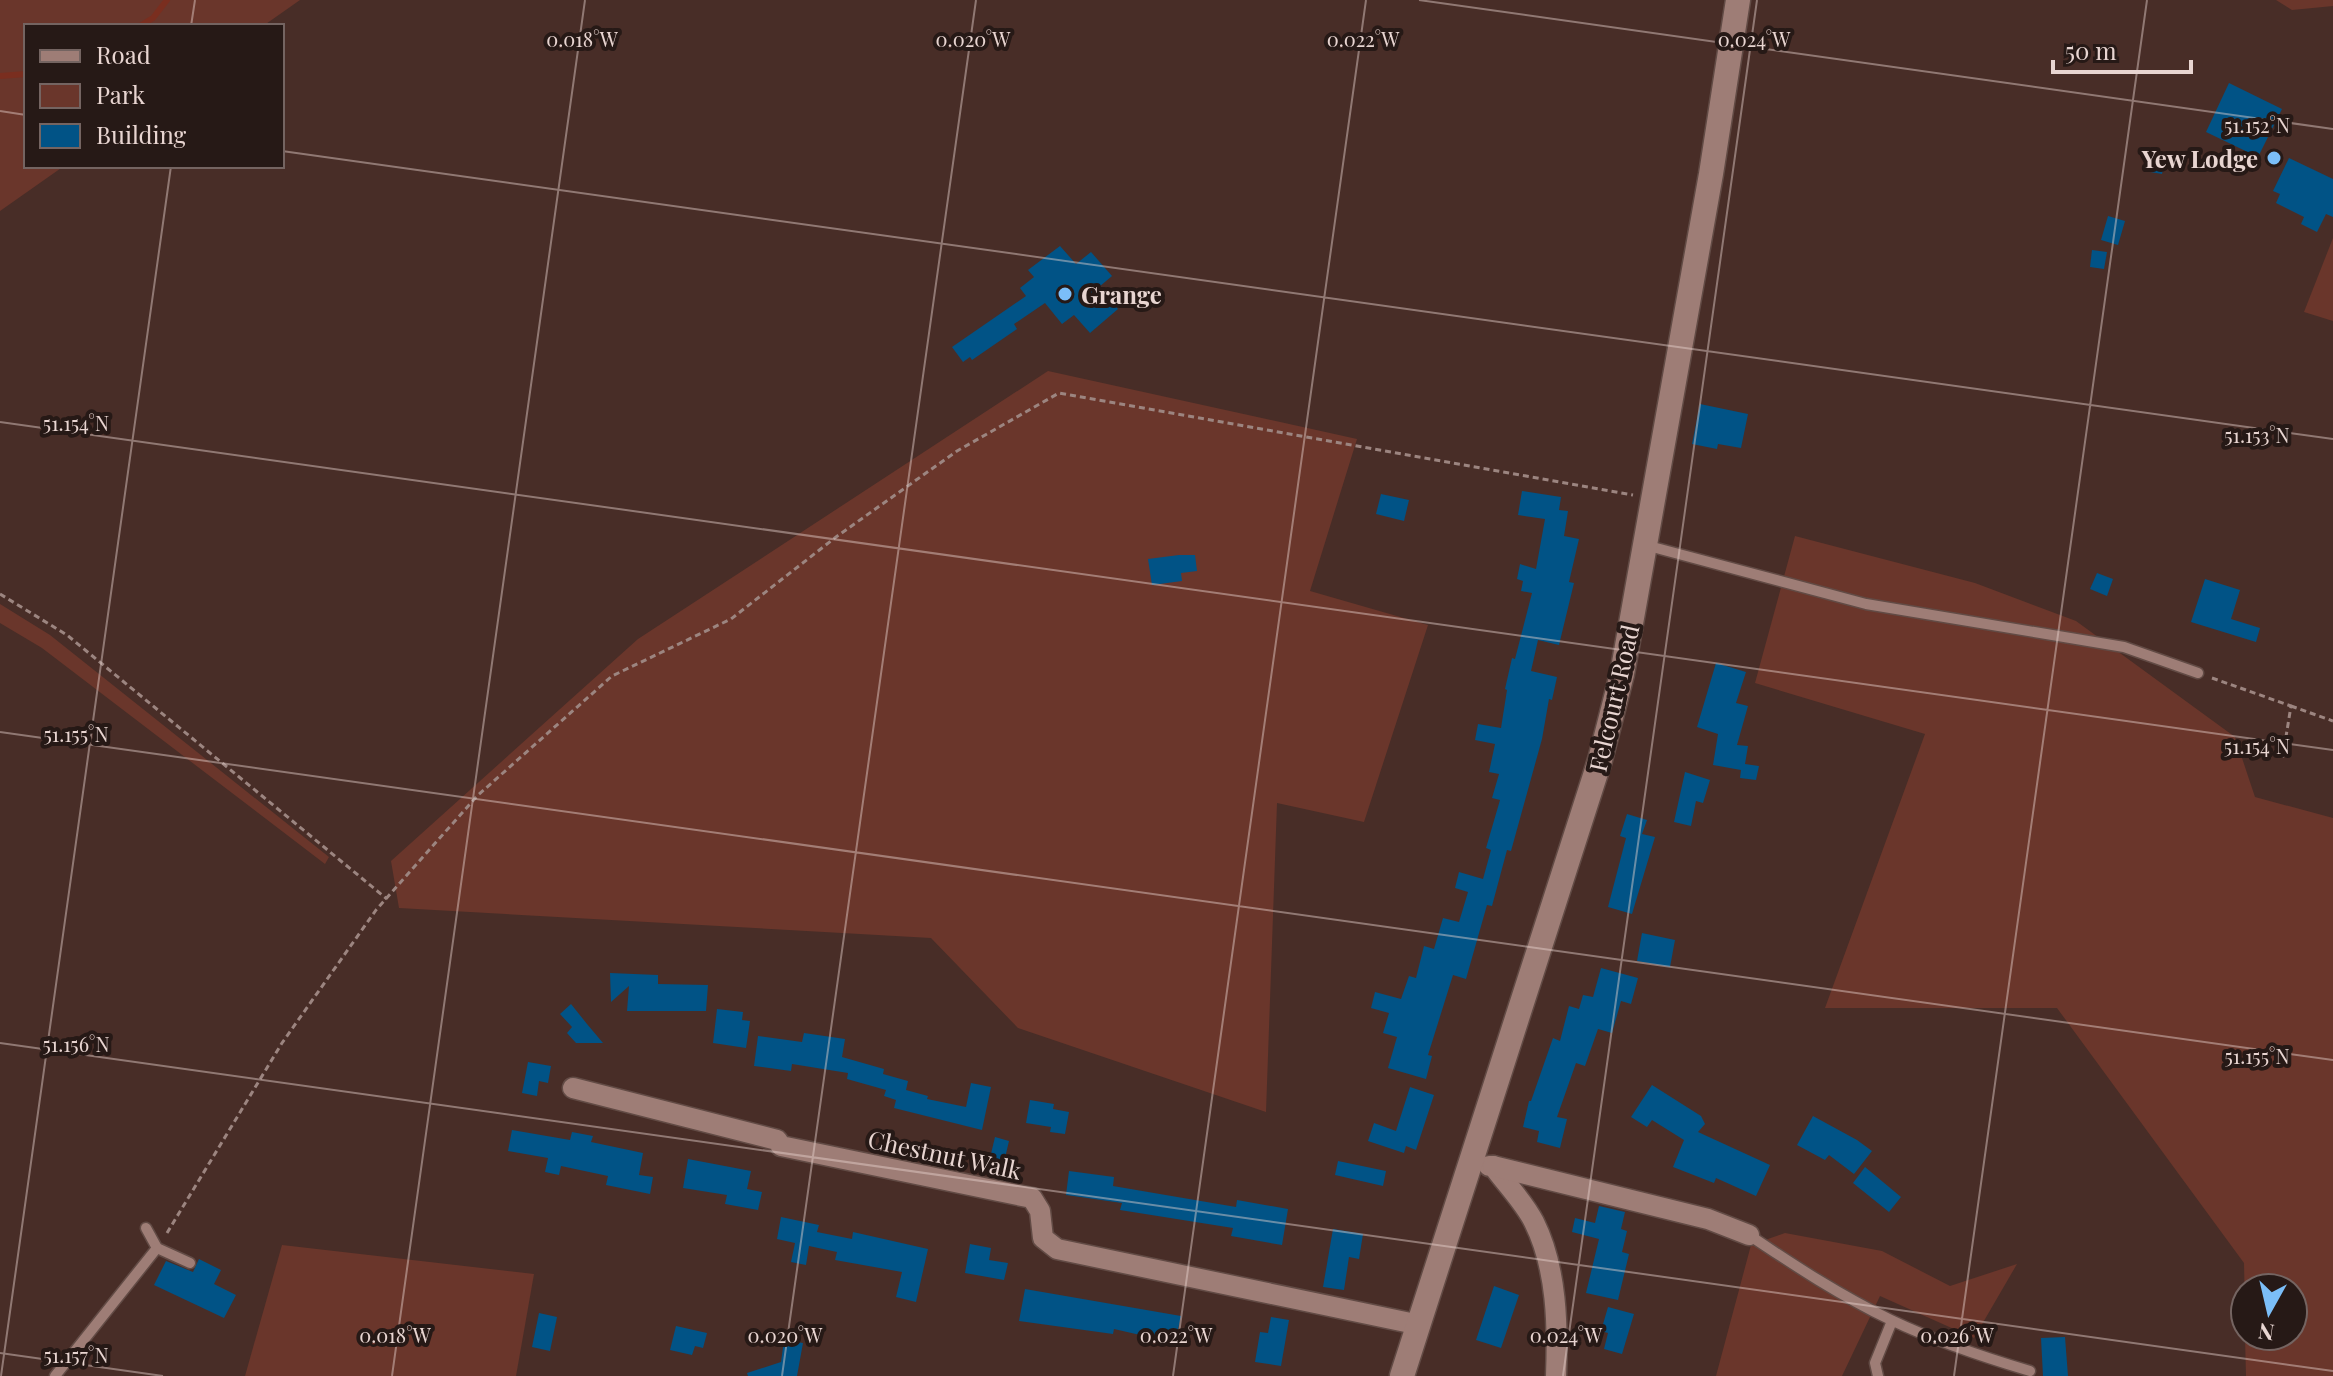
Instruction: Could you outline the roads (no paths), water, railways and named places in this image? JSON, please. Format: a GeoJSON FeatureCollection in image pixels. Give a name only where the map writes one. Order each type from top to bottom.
{"type":"FeatureCollection","features":[{"type":"Feature","properties":{"kind":"street","name":"Felcourt Road"},"geometry":{"type":"LineString","coordinates":[[1402,1376],[1481,1164],[1600,760],[1622,674],[1711,174],[1738,0]]}},
{"type":"Feature","properties":{"kind":"street","name":"Chestnut Walk"},"geometry":{"type":"LineString","coordinates":[[573,1088],[777,1140],[781,1146],[1032,1198],[1040,1211],[1043,1238],[1057,1249],[1420,1325]]}},
{"type":"Feature","properties":{"kind":"street"},"geometry":{"type":"LineString","coordinates":[[1481,1164],[1708,1219],[1749,1235]]}},
{"type":"Feature","properties":{"kind":"street"},"geometry":{"type":"LineString","coordinates":[[1481,1164],[1534,1221],[1546,1256],[1556,1309],[1556,1376]]}},
{"type":"Feature","properties":{"kind":"lane"},"geometry":{"type":"LineString","coordinates":[[1645,545],[1866,604],[2124,647],[2198,673]]}},
{"type":"Feature","properties":{"kind":"lane"},"geometry":{"type":"LineString","coordinates":[[146,1228],[157,1248],[190,1263]]}},
{"type":"Feature","properties":{"kind":"lane"},"geometry":{"type":"LineString","coordinates":[[1749,1235],[1819,1282],[1892,1321],[2030,1371]]}},
{"type":"Feature","properties":{"kind":"lane"},"geometry":{"type":"LineString","coordinates":[[55,1376],[157,1248]]}},
{"type":"Feature","properties":{"kind":"lane"},"geometry":{"type":"LineString","coordinates":[[1878,1376],[1875,1363],[1892,1321]]}},
{"type":"Feature","properties":{"kind":"waterway"},"geometry":{"type":"LineString","coordinates":[[143,24],[153,18],[167,0]]}},
{"type":"Feature","properties":{"kind":"waterway"},"geometry":{"type":"LineString","coordinates":[[0,76],[24,74]]}},
{"type":"Feature","properties":{"kind":"place","name":"Yew Lodge"},"geometry":{"type":"Point","coordinates":[2274,158]}},
{"type":"Feature","properties":{"kind":"place","name":"Grange"},"geometry":{"type":"Point","coordinates":[1065,294]}}]}
